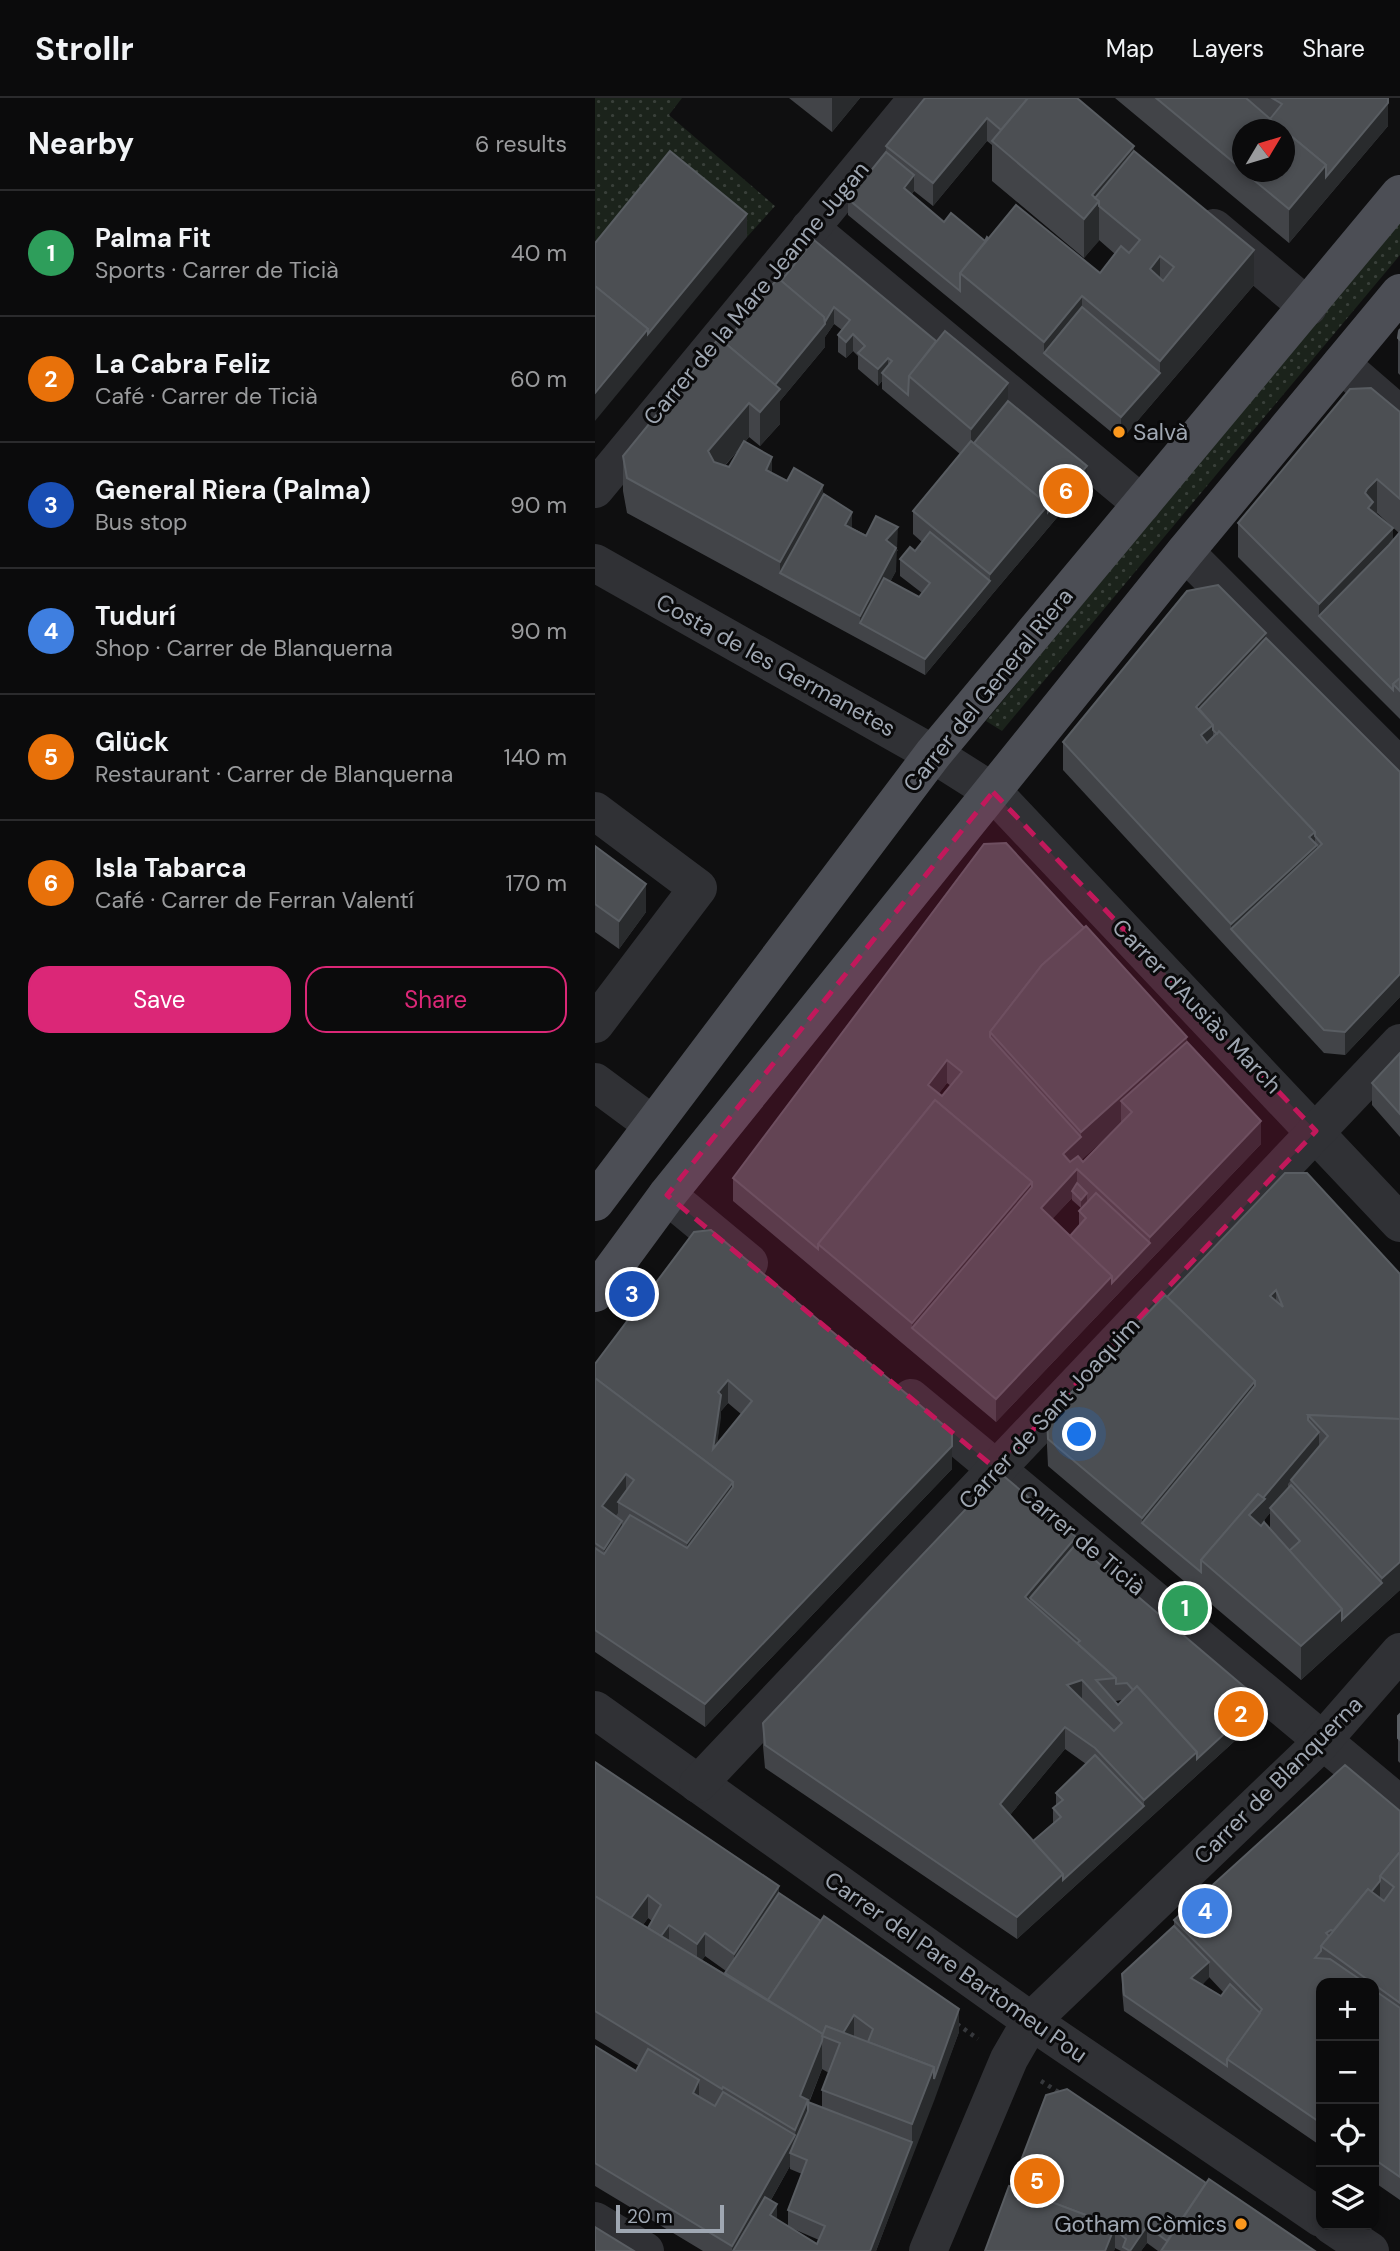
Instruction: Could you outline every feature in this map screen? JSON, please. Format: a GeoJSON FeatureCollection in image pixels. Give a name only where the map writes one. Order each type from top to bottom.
{"type":"FeatureCollection","features":[{"type":"Feature","properties":{"kind":"main road","name":"Carrer del General Riera"},"geometry":{"type":"LineString","coordinates":[[595,1202],[933,754],[1400,194]]}},
{"type":"Feature","properties":{"kind":"main road"},"geometry":{"type":"LineString","coordinates":[[595,1293],[667,1195],[1185,552],[1400,293]]}},
{"type":"Feature","properties":{"kind":"street","name":"Carrer de la Mare Jeanne Jugan"},"geometry":{"type":"LineString","coordinates":[[595,489],[918,98]]}},
{"type":"Feature","properties":{"kind":"street"},"geometry":{"type":"LineString","coordinates":[[1188,206],[1308,307]]}},
{"type":"Feature","properties":{"kind":"street"},"geometry":{"type":"LineString","coordinates":[[810,228],[1142,505]]}},
{"type":"Feature","properties":{"kind":"street"},"geometry":{"type":"LineString","coordinates":[[1341,364],[1400,415]]}},
{"type":"Feature","properties":{"kind":"street"},"geometry":{"type":"LineString","coordinates":[[1185,552],[1400,767]]}},
{"type":"Feature","properties":{"kind":"street","name":"Costa de les Germanetes"},"geometry":{"type":"LineString","coordinates":[[595,563],[933,754],[993,792]]}},
{"type":"Feature","properties":{"kind":"street","name":"Carrer d'Ausiàs March"},"geometry":{"type":"LineString","coordinates":[[993,792],[1400,1223]]}},
{"type":"Feature","properties":{"kind":"street"},"geometry":{"type":"LineString","coordinates":[[595,811],[698,888],[595,1024]]}},
{"type":"Feature","properties":{"kind":"street","name":"Carrer de Sant Joaquim"},"geometry":{"type":"LineString","coordinates":[[698,1784],[1400,1043]]}},
{"type":"Feature","properties":{"kind":"street"},"geometry":{"type":"LineString","coordinates":[[595,1082],[653,1125]]}},
{"type":"Feature","properties":{"kind":"street"},"geometry":{"type":"LineString","coordinates":[[667,1195],[773,1284]]}},
{"type":"Feature","properties":{"kind":"street","name":"Carrer de Ticià"},"geometry":{"type":"LineString","coordinates":[[879,1372],[1400,1805]]}},
{"type":"Feature","properties":{"kind":"street","name":"Carrer de Blanquerna"},"geometry":{"type":"LineString","coordinates":[[928,2251],[1009,2059],[1031,2021],[1323,1740],[1400,1651]]}},
{"type":"Feature","properties":{"kind":"street","name":"Carrer del Pare Bartomeu Pou"},"geometry":{"type":"LineString","coordinates":[[595,1710],[1031,2021],[1316,2215]]}},
{"type":"Feature","properties":{"kind":"street"},"geometry":{"type":"LineString","coordinates":[[595,2221],[645,2251]]}},
{"type":"Feature","properties":{"kind":"street"},"geometry":{"type":"LineString","coordinates":[[1338,2230],[1370,2251]]}},
{"type":"Feature","properties":{"kind":"path"},"geometry":{"type":"LineString","coordinates":[[951,2020],[1070,2101]]}},
{"type":"Feature","properties":{"kind":"highlighted area"},"geometry":{"type":"Polygon","coordinates":[[[993,792],[1316,1131],[996,1469],[667,1195],[993,792]]]}},
{"type":"Feature","properties":{"kind":"shaded area"},"geometry":{"type":"Polygon","coordinates":[[[595,98],[682,98],[669,115],[775,206],[747,237],[595,266],[595,98]]]}},
{"type":"Feature","properties":{"kind":"shaded area"},"geometry":{"type":"Polygon","coordinates":[[[1400,219],[1400,255],[1002,731],[986,721],[1400,219]]]}},
{"type":"Feature","properties":{"kind":"building"},"geometry":{"type":"Polygon","coordinates":[[[925,98],[1028,98],[1001,130],[987,118],[933,183],[886,146],[925,98]]]}},
{"type":"Feature","properties":{"kind":"building"},"geometry":{"type":"Polygon","coordinates":[[[1028,98],[1077,98],[1134,146],[1092,195],[1099,201],[1084,219],[992,141],[1028,98]]]}},
{"type":"Feature","properties":{"kind":"building"},"geometry":{"type":"Polygon","coordinates":[[[1156,98],[1246,98],[1270,119],[1232,119],[1232,161],[1156,98]]]}},
{"type":"Feature","properties":{"kind":"building"},"geometry":{"type":"Polygon","coordinates":[[[1272,98],[1388,98],[1388,103],[1326,177],[1326,165],[1295,139],[1295,119],[1270,119],[1282,104],[1272,98]]]}},
{"type":"Feature","properties":{"kind":"building"},"geometry":{"type":"Polygon","coordinates":[[[1295,139],[1326,165],[1289,209],[1256,182],[1295,182],[1295,139]]]}},
{"type":"Feature","properties":{"kind":"building"},"geometry":{"type":"Polygon","coordinates":[[[670,151],[747,214],[648,334],[648,329],[595,286],[595,243],[670,151]]]}},
{"type":"Feature","properties":{"kind":"building"},"geometry":{"type":"Polygon","coordinates":[[[1134,151],[1254,250],[1160,361],[1082,296],[1044,342],[960,273],[1016,205],[1100,273],[1121,246],[1129,253],[1140,240],[1099,206],[1099,201],[1095,198],[1134,151]],[[1160,256],[1150,269],[1163,281],[1174,267],[1160,256]]]}},
{"type":"Feature","properties":{"kind":"building"},"geometry":{"type":"Polygon","coordinates":[[[886,152],[914,175],[904,188],[944,222],[951,213],[985,241],[988,238],[960,273],[960,291],[848,199],[886,152]]]}},
{"type":"Feature","properties":{"kind":"building"},"geometry":{"type":"Polygon","coordinates":[[[814,240],[936,341],[909,376],[908,395],[882,373],[892,361],[888,358],[878,369],[858,353],[865,346],[853,334],[846,342],[838,335],[850,320],[834,307],[825,322],[824,317],[781,281],[814,240]]]}},
{"type":"Feature","properties":{"kind":"building"},"geometry":{"type":"Polygon","coordinates":[[[778,278],[824,317],[825,324],[775,385],[725,343],[778,278]]]}},
{"type":"Feature","properties":{"kind":"building"},"geometry":{"type":"Polygon","coordinates":[[[595,286],[648,329],[595,393],[595,286]]]}},
{"type":"Feature","properties":{"kind":"building"},"geometry":{"type":"Polygon","coordinates":[[[1082,307],[1160,373],[1121,417],[1044,353],[1082,307]]]}},
{"type":"Feature","properties":{"kind":"building"},"geometry":{"type":"Polygon","coordinates":[[[945,331],[1008,383],[971,429],[909,376],[945,331]]]}},
{"type":"Feature","properties":{"kind":"building"},"geometry":{"type":"Polygon","coordinates":[[[719,338],[780,389],[760,412],[749,403],[708,451],[714,462],[729,467],[744,441],[772,457],[766,470],[787,481],[794,468],[823,485],[780,562],[627,478],[623,456],[719,338]]]}},
{"type":"Feature","properties":{"kind":"building"},"geometry":{"type":"Polygon","coordinates":[[[1371,388],[1400,412],[1400,499],[1377,479],[1367,489],[1365,493],[1373,502],[1368,508],[1393,528],[1319,604],[1238,523],[1350,389],[1371,388]]]}},
{"type":"Feature","properties":{"kind":"building"},"geometry":{"type":"Polygon","coordinates":[[[1008,401],[1087,466],[1048,512],[1048,505],[974,443],[1008,401]]]}},
{"type":"Feature","properties":{"kind":"building"},"geometry":{"type":"Polygon","coordinates":[[[971,441],[1048,505],[990,574],[913,511],[971,441]]]}},
{"type":"Feature","properties":{"kind":"building"},"geometry":{"type":"Polygon","coordinates":[[[824,494],[852,512],[845,525],[866,536],[876,516],[898,527],[886,540],[896,548],[860,616],[780,573],[824,494]]]}},
{"type":"Feature","properties":{"kind":"building"},"geometry":{"type":"Polygon","coordinates":[[[930,532],[990,581],[925,659],[860,623],[884,578],[919,597],[930,583],[900,559],[910,547],[915,551],[930,532]]]}},
{"type":"Feature","properties":{"kind":"building"},"geometry":{"type":"Polygon","coordinates":[[[1400,532],[1400,678],[1393,684],[1393,690],[1319,616],[1400,532]]]}},
{"type":"Feature","properties":{"kind":"building"},"geometry":{"type":"Polygon","coordinates":[[[1218,585],[1266,633],[1196,707],[1213,725],[1201,735],[1207,743],[1219,731],[1315,832],[1309,837],[1317,845],[1231,924],[1063,742],[1187,591],[1218,585]]]}},
{"type":"Feature","properties":{"kind":"building"},"geometry":{"type":"Polygon","coordinates":[[[1266,638],[1400,772],[1400,974],[1345,1032],[1324,1030],[1231,929],[1322,844],[1315,832],[1219,731],[1217,734],[1213,730],[1213,725],[1199,709],[1266,638]]]}},
{"type":"Feature","properties":{"kind":"building"},"geometry":{"type":"Polygon","coordinates":[[[1400,678],[1400,691],[1393,684],[1400,678]]]}},
{"type":"Feature","properties":{"kind":"building"},"geometry":{"type":"Polygon","coordinates":[[[1006,843],[1084,928],[1042,965],[990,1032],[990,1037],[1081,1137],[1063,1154],[1070,1162],[1078,1156],[1083,1162],[1132,1112],[1121,1101],[1187,1042],[1261,1121],[1150,1237],[1077,1169],[1041,1208],[1112,1276],[996,1399],[912,1328],[1032,1187],[1032,1182],[935,1100],[818,1244],[818,1249],[733,1178],[984,844],[1006,843]],[[947,1060],[928,1085],[942,1096],[962,1072],[947,1060]]]}},
{"type":"Feature","properties":{"kind":"building"},"geometry":{"type":"Polygon","coordinates":[[[595,846],[646,884],[619,921],[595,904],[595,846]]]}},
{"type":"Feature","properties":{"kind":"building"},"geometry":{"type":"Polygon","coordinates":[[[1086,926],[1187,1037],[1081,1132],[990,1032],[1042,965],[1086,926]]]}},
{"type":"Feature","properties":{"kind":"building"},"geometry":{"type":"Polygon","coordinates":[[[1400,1053],[1400,1114],[1372,1083],[1400,1053]]]}},
{"type":"Feature","properties":{"kind":"building"},"geometry":{"type":"Polygon","coordinates":[[[935,1100],[1032,1182],[912,1323],[818,1244],[935,1100]]]}},
{"type":"Feature","properties":{"kind":"building"},"geometry":{"type":"Polygon","coordinates":[[[1285,1173],[1307,1173],[1400,1274],[1400,1419],[1308,1415],[1308,1420],[1319,1432],[1263,1498],[1258,1494],[1201,1560],[1201,1572],[1142,1523],[1255,1386],[1255,1381],[1167,1297],[1285,1173]],[[1276,1290],[1270,1296],[1283,1307],[1276,1290]]]}},
{"type":"Feature","properties":{"kind":"building"},"geometry":{"type":"Polygon","coordinates":[[[1077,1183],[1087,1193],[1081,1200],[1072,1191],[1077,1183]]]}},
{"type":"Feature","properties":{"kind":"building"},"geometry":{"type":"Polygon","coordinates":[[[1096,1193],[1150,1243],[1112,1283],[1112,1276],[1070,1236],[1086,1218],[1079,1211],[1096,1193]]]}},
{"type":"Feature","properties":{"kind":"building"},"geometry":{"type":"Polygon","coordinates":[[[711,1230],[952,1432],[952,1446],[705,1704],[595,1630],[595,1548],[604,1554],[630,1515],[687,1548],[733,1487],[733,1482],[595,1378],[595,1364],[694,1232],[711,1230]],[[728,1380],[718,1392],[721,1395],[713,1449],[752,1401],[728,1380]]]}},
{"type":"Feature","properties":{"kind":"building"},"geometry":{"type":"Polygon","coordinates":[[[1165,1295],[1255,1381],[1142,1518],[1048,1439],[1047,1418],[1165,1295]]]}},
{"type":"Feature","properties":{"kind":"building"},"geometry":{"type":"Polygon","coordinates":[[[595,1378],[733,1482],[687,1543],[618,1502],[634,1480],[626,1474],[602,1506],[622,1521],[604,1549],[595,1543],[595,1378]]]}},
{"type":"Feature","properties":{"kind":"building"},"geometry":{"type":"Polygon","coordinates":[[[1308,1415],[1400,1419],[1400,1562],[1382,1578],[1291,1480],[1328,1436],[1308,1415]]]}},
{"type":"Feature","properties":{"kind":"building"},"geometry":{"type":"Polygon","coordinates":[[[1000,1473],[1076,1537],[1025,1597],[1116,1678],[1096,1680],[1118,1705],[1137,1686],[1197,1752],[1144,1800],[1095,1748],[1065,1727],[1000,1804],[1063,1874],[1017,1917],[765,1745],[763,1723],[1000,1473]],[[1082,1680],[1067,1685],[1114,1731],[1122,1723],[1082,1680]]]}},
{"type":"Feature","properties":{"kind":"building"},"geometry":{"type":"Polygon","coordinates":[[[1291,1485],[1382,1583],[1342,1620],[1342,1609],[1289,1551],[1300,1541],[1270,1508],[1291,1485]]]}},
{"type":"Feature","properties":{"kind":"building"},"geometry":{"type":"Polygon","coordinates":[[[1258,1494],[1265,1499],[1249,1515],[1261,1526],[1264,1522],[1342,1609],[1301,1646],[1201,1560],[1258,1494]]]}},
{"type":"Feature","properties":{"kind":"building"},"geometry":{"type":"Polygon","coordinates":[[[1076,1544],[1248,1690],[1249,1711],[1197,1759],[1197,1752],[1137,1686],[1133,1690],[1127,1683],[1116,1684],[1116,1678],[1077,1643],[1080,1641],[1030,1598],[1076,1544]]]}},
{"type":"Feature","properties":{"kind":"building"},"geometry":{"type":"Polygon","coordinates":[[[1400,1714],[1400,1740],[1398,1716],[1400,1714]]]}},
{"type":"Feature","properties":{"kind":"building"},"geometry":{"type":"Polygon","coordinates":[[[1095,1755],[1144,1806],[1063,1880],[1063,1874],[1033,1841],[1061,1817],[1053,1808],[1063,1800],[1056,1793],[1095,1755]]]}},
{"type":"Feature","properties":{"kind":"building"},"geometry":{"type":"Polygon","coordinates":[[[595,1762],[779,1886],[734,1954],[705,1933],[697,1944],[669,1925],[661,1936],[648,1928],[661,1905],[648,1895],[631,1918],[595,1896],[595,1762]]]}},
{"type":"Feature","properties":{"kind":"building"},"geometry":{"type":"Polygon","coordinates":[[[1345,1765],[1400,1811],[1400,1852],[1380,1876],[1380,1881],[1371,1892],[1368,1889],[1333,1931],[1326,1933],[1329,1936],[1315,1958],[1330,1959],[1358,1978],[1316,1978],[1316,2120],[1227,2059],[1262,2009],[1174,1920],[1345,1765]]]}},
{"type":"Feature","properties":{"kind":"building"},"geometry":{"type":"Polygon","coordinates":[[[1400,1852],[1400,2003],[1379,1988],[1379,1978],[1365,1978],[1321,1946],[1368,1889],[1384,1901],[1394,1887],[1380,1876],[1400,1852]]]}},
{"type":"Feature","properties":{"kind":"building"},"geometry":{"type":"Polygon","coordinates":[[[779,1893],[821,1921],[768,2000],[725,1973],[779,1893]]]}},
{"type":"Feature","properties":{"kind":"building"},"geometry":{"type":"Polygon","coordinates":[[[595,1896],[823,2034],[800,2096],[808,2100],[795,2130],[595,2011],[595,1896]]]}},
{"type":"Feature","properties":{"kind":"building"},"geometry":{"type":"Polygon","coordinates":[[[824,1916],[959,2009],[934,2079],[934,2067],[868,2042],[873,2029],[854,2015],[843,2033],[826,2026],[823,2034],[768,2000],[824,1916]]]}},
{"type":"Feature","properties":{"kind":"building"},"geometry":{"type":"Polygon","coordinates":[[[1174,1926],[1209,1962],[1191,1978],[1221,1996],[1230,1984],[1260,2013],[1227,2059],[1227,2066],[1124,1995],[1122,1974],[1174,1926]]]}},
{"type":"Feature","properties":{"kind":"building"},"geometry":{"type":"Polygon","coordinates":[[[1379,1993],[1400,2008],[1400,2177],[1379,2162],[1379,1993]]]}},
{"type":"Feature","properties":{"kind":"building"},"geometry":{"type":"Polygon","coordinates":[[[826,2026],[934,2067],[912,2124],[822,2090],[840,2043],[822,2036],[826,2026]]]}},
{"type":"Feature","properties":{"kind":"building"},"geometry":{"type":"Polygon","coordinates":[[[595,2046],[636,2071],[648,2049],[699,2080],[693,2093],[715,2106],[723,2092],[795,2135],[732,2246],[595,2163],[595,2046]]]}},
{"type":"Feature","properties":{"kind":"building"},"geometry":{"type":"Polygon","coordinates":[[[1067,2089],[1206,2183],[1167,2241],[1147,2226],[1130,2251],[1123,2247],[1126,2239],[1115,2232],[1115,2226],[1011,2187],[1046,2095],[1067,2089]]]}},
{"type":"Feature","properties":{"kind":"building"},"geometry":{"type":"Polygon","coordinates":[[[808,2102],[912,2142],[870,2251],[733,2251],[765,2197],[777,2204],[770,2215],[817,2244],[825,2226],[788,2210],[807,2160],[790,2153],[808,2111],[808,2102]]]}},
{"type":"Feature","properties":{"kind":"building"},"geometry":{"type":"Polygon","coordinates":[[[1209,2179],[1315,2251],[1161,2251],[1209,2179]]]}},
{"type":"Feature","properties":{"kind":"building"},"geometry":{"type":"Polygon","coordinates":[[[1009,2186],[1115,2226],[1105,2251],[985,2251],[1009,2186]]]}},
{"type":"Feature","properties":{"kind":"building"},"geometry":{"type":"Polygon","coordinates":[[[595,2227],[634,2251],[595,2251],[595,2227]]]}},
{"type":"Feature","properties":{"kind":"place","name":"Salvà"},"geometry":{"type":"Point","coordinates":[1119,432]}},
{"type":"Feature","properties":{"kind":"place","name":"Isla Tabarca"},"geometry":{"type":"Point","coordinates":[1066,491]}},
{"type":"Feature","properties":{"kind":"place","name":"General Riera (Palma)"},"geometry":{"type":"Point","coordinates":[632,1294]}},
{"type":"Feature","properties":{"kind":"place","name":"Palma Fit"},"geometry":{"type":"Point","coordinates":[1185,1608]}},
{"type":"Feature","properties":{"kind":"place","name":"La Cabra Feliz"},"geometry":{"type":"Point","coordinates":[1241,1714]}},
{"type":"Feature","properties":{"kind":"place","name":"Tudurí"},"geometry":{"type":"Point","coordinates":[1205,1911]}},
{"type":"Feature","properties":{"kind":"place","name":"Glück"},"geometry":{"type":"Point","coordinates":[1037,2181]}},
{"type":"Feature","properties":{"kind":"place","name":"Gotham Còmics"},"geometry":{"type":"Point","coordinates":[1241,2224]}}]}
